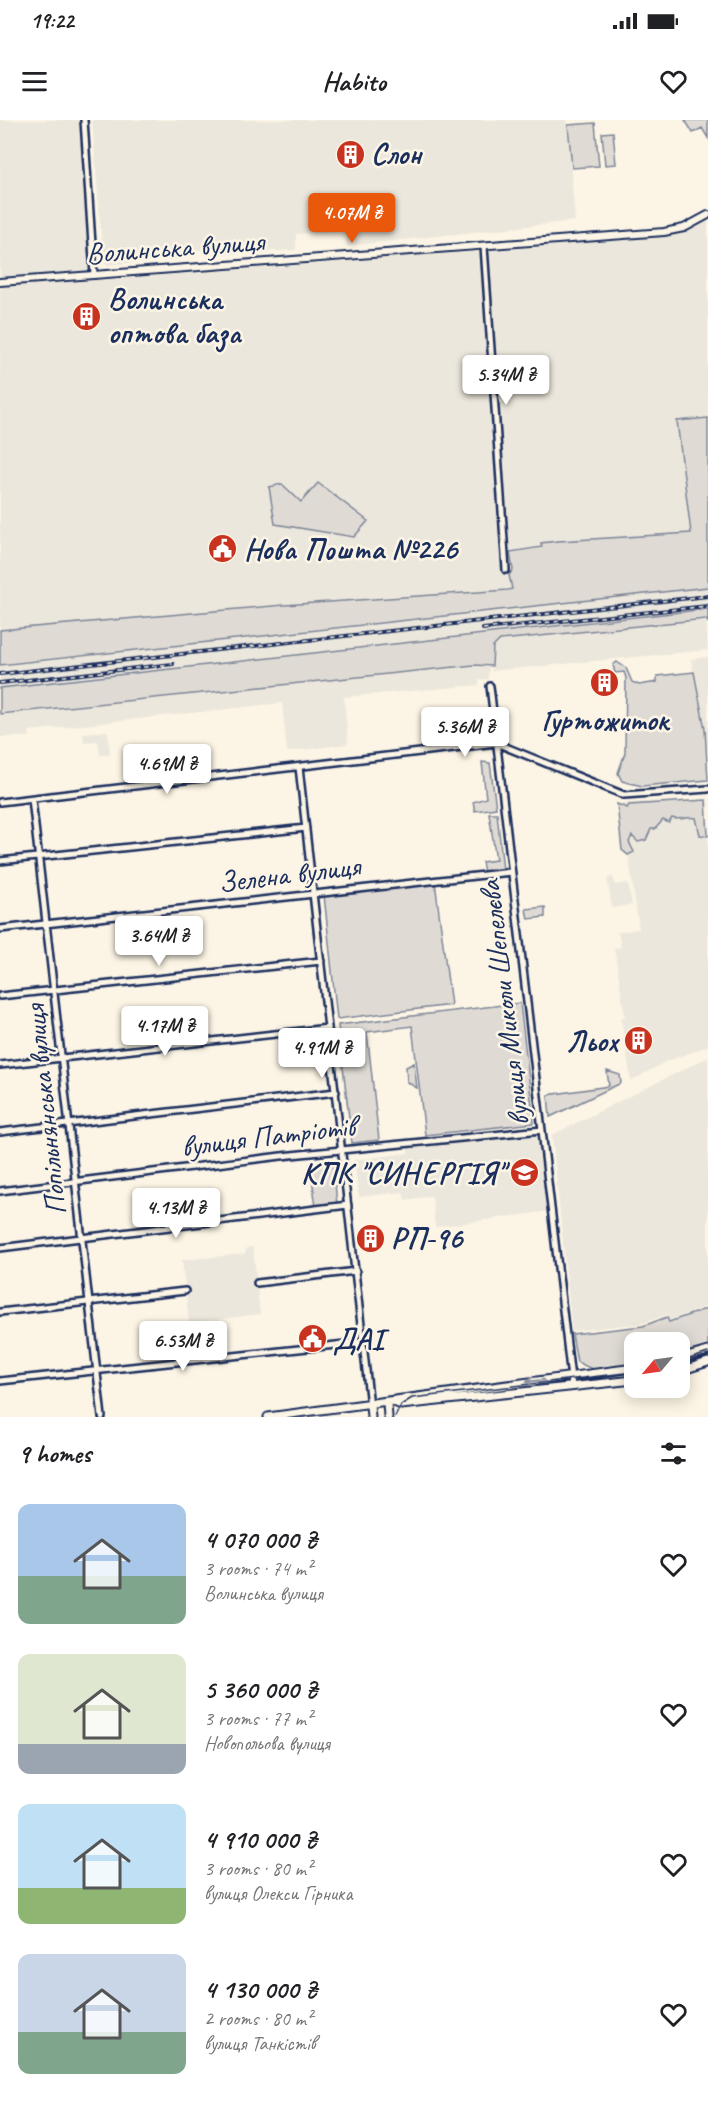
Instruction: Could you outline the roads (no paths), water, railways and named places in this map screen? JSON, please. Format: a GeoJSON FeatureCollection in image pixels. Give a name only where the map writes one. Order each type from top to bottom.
{"type":"FeatureCollection","features":[{"type":"Feature","properties":{"kind":"main road"},"geometry":{"type":"LineString","coordinates":[[690,1356],[708,1350]]}},
{"type":"Feature","properties":{"kind":"main road"},"geometry":{"type":"LineString","coordinates":[[690,1368],[708,1362]]}},
{"type":"Feature","properties":{"kind":"main road"},"geometry":{"type":"LineString","coordinates":[[268,1417],[370,1406],[390,1403],[400,1398],[624,1369]]}},
{"type":"Feature","properties":{"kind":"main road"},"geometry":{"type":"LineString","coordinates":[[390,1403],[401,1406],[624,1381]]}},
{"type":"Feature","properties":{"kind":"main road"},"geometry":{"type":"LineString","coordinates":[[388,1417],[390,1403]]}},
{"type":"Feature","properties":{"kind":"main road"},"geometry":{"type":"LineString","coordinates":[[370,1406],[371,1417]]}},
{"type":"Feature","properties":{"kind":"street"},"geometry":{"type":"LineString","coordinates":[[84,120],[94,275]]}},
{"type":"Feature","properties":{"kind":"street","name":"Волинська вулиця"},"geometry":{"type":"LineString","coordinates":[[0,282],[664,232],[684,228],[708,215]]}},
{"type":"Feature","properties":{"kind":"street"},"geometry":{"type":"LineString","coordinates":[[484,246],[506,570]]}},
{"type":"Feature","properties":{"kind":"street","name":"вулиця Миколи Шепелєва"},"geometry":{"type":"LineString","coordinates":[[489,686],[572,1387]]}},
{"type":"Feature","properties":{"kind":"street"},"geometry":{"type":"LineString","coordinates":[[0,802],[496,743],[624,795],[708,789]]}},
{"type":"Feature","properties":{"kind":"street"},"geometry":{"type":"LineString","coordinates":[[299,767],[370,1406]]}},
{"type":"Feature","properties":{"kind":"street","name":"Попільнянська вулиця"},"geometry":{"type":"LineString","coordinates":[[32,799],[102,1417]]}},
{"type":"Feature","properties":{"kind":"street"},"geometry":{"type":"LineString","coordinates":[[0,861],[306,828]]}},
{"type":"Feature","properties":{"kind":"street","name":"Зелена вулиця"},"geometry":{"type":"LineString","coordinates":[[0,929],[511,872]]}},
{"type":"Feature","properties":{"kind":"street"},"geometry":{"type":"LineString","coordinates":[[0,996],[321,961]]}},
{"type":"Feature","properties":{"kind":"street"},"geometry":{"type":"LineString","coordinates":[[0,1065],[328,1028]]}},
{"type":"Feature","properties":{"kind":"street"},"geometry":{"type":"LineString","coordinates":[[0,1132],[336,1092]]}},
{"type":"Feature","properties":{"kind":"street","name":"вулиця Патріотів"},"geometry":{"type":"LineString","coordinates":[[0,1191],[342,1149],[542,1130]]}},
{"type":"Feature","properties":{"kind":"street"},"geometry":{"type":"LineString","coordinates":[[0,1248],[81,1240],[348,1205]]}},
{"type":"Feature","properties":{"kind":"street"},"geometry":{"type":"LineString","coordinates":[[257,1283],[356,1271]]}},
{"type":"Feature","properties":{"kind":"street"},"geometry":{"type":"LineString","coordinates":[[0,1312],[185,1291]]}},
{"type":"Feature","properties":{"kind":"street"},"geometry":{"type":"LineString","coordinates":[[0,1381],[364,1342]]}},
{"type":"Feature","properties":{"kind":"tram line"},"geometry":{"type":"LineString","coordinates":[[690,1359],[708,1353]]}},
{"type":"Feature","properties":{"kind":"tram line"},"geometry":{"type":"LineString","coordinates":[[395,1417],[401,1405],[412,1398],[624,1373]]}},
{"type":"Feature","properties":{"kind":"railway"},"geometry":{"type":"LineString","coordinates":[[0,674],[708,596]]}},
{"type":"Feature","properties":{"kind":"railway"},"geometry":{"type":"LineString","coordinates":[[483,629],[708,606]]}},
{"type":"Feature","properties":{"kind":"railway"},"geometry":{"type":"LineString","coordinates":[[0,683],[173,664]]}},
{"type":"Feature","properties":{"kind":"place","name":"Слон"},"geometry":{"type":"Point","coordinates":[350,154]}},
{"type":"Feature","properties":{"kind":"place","name":"Волинська оптова база"},"geometry":{"type":"Point","coordinates":[87,316]}},
{"type":"Feature","properties":{"kind":"place","name":"Нова Пошта №226"},"geometry":{"type":"Point","coordinates":[223,549]}},
{"type":"Feature","properties":{"kind":"place","name":"Гуртожиток"},"geometry":{"type":"Point","coordinates":[605,683]}},
{"type":"Feature","properties":{"kind":"place","name":"Льох"},"geometry":{"type":"Point","coordinates":[639,1041]}},
{"type":"Feature","properties":{"kind":"place","name":"КПК \"СИНЕРГІЯ\""},"geometry":{"type":"Point","coordinates":[525,1173]}},
{"type":"Feature","properties":{"kind":"place","name":"РП-96"},"geometry":{"type":"Point","coordinates":[370,1238]}},
{"type":"Feature","properties":{"kind":"place","name":"ДАІ"},"geometry":{"type":"Point","coordinates":[312,1339]}}]}
